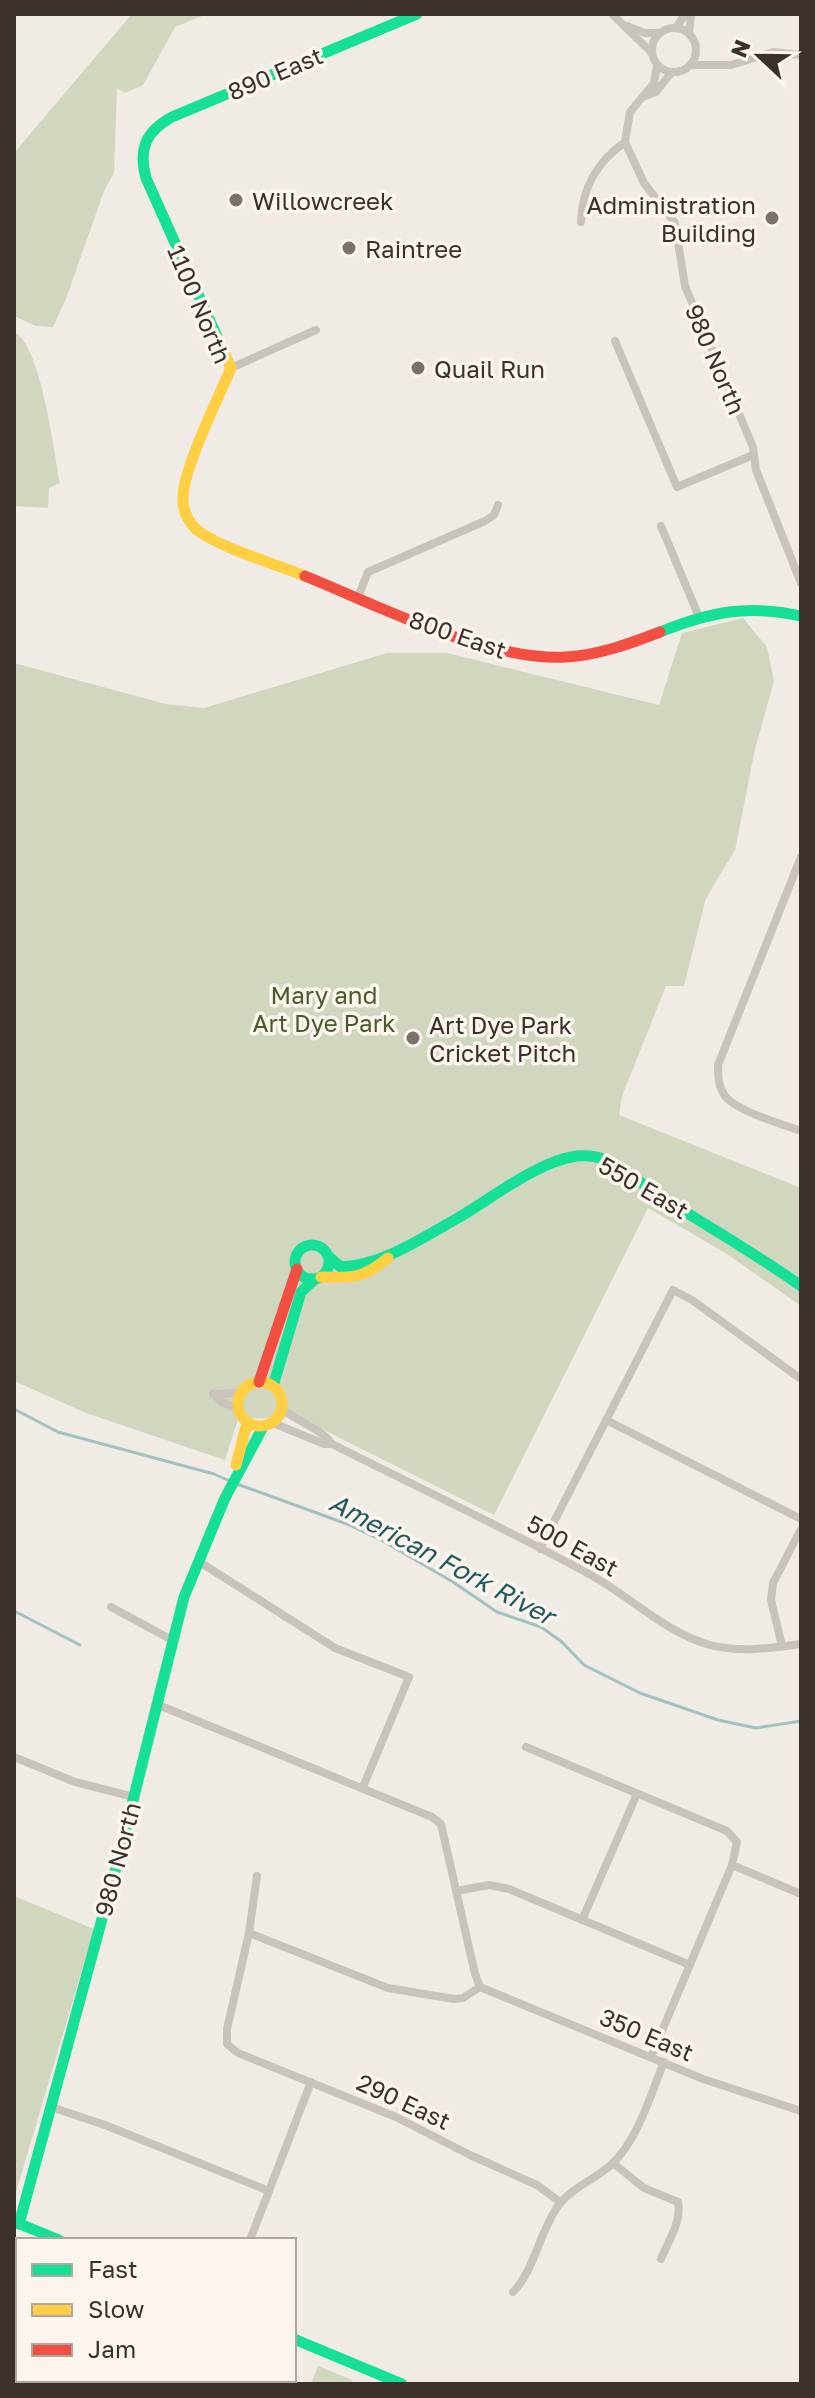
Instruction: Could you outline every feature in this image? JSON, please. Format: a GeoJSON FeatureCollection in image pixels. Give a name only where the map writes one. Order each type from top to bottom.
{"type":"FeatureCollection","features":[{"type":"Feature","properties":{"kind":"street","name":"890 East"},"geometry":{"type":"LineString","coordinates":[[143,144],[155,126],[172,117],[417,14]]}},
{"type":"Feature","properties":{"kind":"street"},"geometry":{"type":"LineString","coordinates":[[612,14],[627,26],[645,33],[676,28],[685,14]]}},
{"type":"Feature","properties":{"kind":"street"},"geometry":{"type":"LineString","coordinates":[[689,34],[691,14]]}},
{"type":"Feature","properties":{"kind":"street"},"geometry":{"type":"LineString","coordinates":[[581,222],[582,203],[590,180],[606,157],[625,142],[630,112],[654,83],[657,66],[651,52],[631,34],[627,26]]}},
{"type":"Feature","properties":{"kind":"street"},"geometry":{"type":"LineString","coordinates":[[657,66],[671,73],[685,70],[691,65],[696,45],[689,34],[676,28]]}},
{"type":"Feature","properties":{"kind":"street"},"geometry":{"type":"LineString","coordinates":[[651,52],[659,33]]}},
{"type":"Feature","properties":{"kind":"street"},"geometry":{"type":"LineString","coordinates":[[696,52],[713,64]]}},
{"type":"Feature","properties":{"kind":"street"},"geometry":{"type":"LineString","coordinates":[[691,65],[731,65],[773,52],[801,55]]}},
{"type":"Feature","properties":{"kind":"street"},"geometry":{"type":"LineString","coordinates":[[645,96],[656,92],[671,73]]}},
{"type":"Feature","properties":{"kind":"street","name":"980 North"},"geometry":{"type":"LineString","coordinates":[[625,142],[644,183],[675,223],[680,242],[682,279],[753,447],[756,470],[801,583]]}},
{"type":"Feature","properties":{"kind":"street","name":"1100 North"},"geometry":{"type":"LineString","coordinates":[[143,144],[141,163],[146,178],[231,368],[184,482],[184,510]]}},
{"type":"Feature","properties":{"kind":"street"},"geometry":{"type":"LineString","coordinates":[[231,368],[316,330]]}},
{"type":"Feature","properties":{"kind":"street"},"geometry":{"type":"LineString","coordinates":[[615,341],[677,487],[753,455]]}},
{"type":"Feature","properties":{"kind":"street"},"geometry":{"type":"LineString","coordinates":[[358,597],[368,572],[485,521],[494,515],[498,505]]}},
{"type":"Feature","properties":{"kind":"street","name":"800 East"},"geometry":{"type":"LineString","coordinates":[[184,510],[193,528],[209,539],[479,645],[518,655],[585,656],[616,650],[699,617],[754,609],[801,616]]}},
{"type":"Feature","properties":{"kind":"street"},"geometry":{"type":"LineString","coordinates":[[661,526],[699,617]]}},
{"type":"Feature","properties":{"kind":"street"},"geometry":{"type":"LineString","coordinates":[[801,857],[718,1065],[719,1086],[735,1105],[801,1131]]}},
{"type":"Feature","properties":{"kind":"street","name":"550 East"},"geometry":{"type":"LineString","coordinates":[[329,1257],[341,1267],[352,1269],[395,1252],[544,1167],[563,1159],[588,1156],[616,1165],[801,1286]]}},
{"type":"Feature","properties":{"kind":"street"},"geometry":{"type":"LineString","coordinates":[[259,1382],[293,1286],[296,1256],[309,1245],[321,1247],[329,1257],[329,1267],[301,1292],[273,1386]]}},
{"type":"Feature","properties":{"kind":"street","name":"550 East"},"geometry":{"type":"LineString","coordinates":[[318,1278],[345,1280],[361,1277],[395,1252]]}},
{"type":"Feature","properties":{"kind":"street"},"geometry":{"type":"LineString","coordinates":[[297,1269],[302,1276],[318,1278]]}},
{"type":"Feature","properties":{"kind":"street"},"geometry":{"type":"LineString","coordinates":[[540,1549],[673,1290],[692,1300],[801,1379]]}},
{"type":"Feature","properties":{"kind":"street"},"geometry":{"type":"LineString","coordinates":[[259,1382],[273,1386],[281,1396],[282,1408],[268,1425],[247,1423],[238,1409],[221,1402],[213,1394],[240,1393],[259,1382]]}},
{"type":"Feature","properties":{"kind":"street"},"geometry":{"type":"LineString","coordinates":[[238,1409],[240,1393]]}},
{"type":"Feature","properties":{"kind":"street","name":"500 East"},"geometry":{"type":"LineString","coordinates":[[282,1408],[291,1417],[328,1438],[332,1444]]}},
{"type":"Feature","properties":{"kind":"street"},"geometry":{"type":"LineString","coordinates":[[606,1420],[801,1519]]}},
{"type":"Feature","properties":{"kind":"street","name":"980 North"},"geometry":{"type":"LineString","coordinates":[[17,2223],[134,1797],[184,1597],[238,1467],[247,1423]]}},
{"type":"Feature","properties":{"kind":"street","name":"980 North"},"geometry":{"type":"LineString","coordinates":[[238,1467],[268,1425]]}},
{"type":"Feature","properties":{"kind":"street","name":"500 East"},"geometry":{"type":"LineString","coordinates":[[268,1425],[332,1444],[592,1575],[663,1624],[687,1636],[730,1649],[801,1644]]}},
{"type":"Feature","properties":{"kind":"street"},"geometry":{"type":"LineString","coordinates":[[782,1646],[771,1600],[773,1583],[801,1529]]}},
{"type":"Feature","properties":{"kind":"street"},"geometry":{"type":"LineString","coordinates":[[198,1561],[335,1648],[409,1677],[363,1787]]}},
{"type":"Feature","properties":{"kind":"street"},"geometry":{"type":"LineString","coordinates":[[111,1607],[172,1640]]}},
{"type":"Feature","properties":{"kind":"street"},"geometry":{"type":"LineString","coordinates":[[156,1704],[363,1787],[432,1817],[441,1824],[480,1987],[463,1998],[454,1999],[394,1990],[249,1933],[257,1876]]}},
{"type":"Feature","properties":{"kind":"street"},"geometry":{"type":"LineString","coordinates":[[526,1747],[727,1831],[737,1842],[732,1865],[651,2057]]}},
{"type":"Feature","properties":{"kind":"street"},"geometry":{"type":"LineString","coordinates":[[14,1757],[86,1786],[134,1797]]}},
{"type":"Feature","properties":{"kind":"street"},"geometry":{"type":"LineString","coordinates":[[582,1920],[637,1794]]}},
{"type":"Feature","properties":{"kind":"street"},"geometry":{"type":"LineString","coordinates":[[732,1865],[801,1894]]}},
{"type":"Feature","properties":{"kind":"street"},"geometry":{"type":"LineString","coordinates":[[456,1891],[499,1886],[690,1965]]}},
{"type":"Feature","properties":{"kind":"street","name":"290 East"},"geometry":{"type":"LineString","coordinates":[[249,1933],[227,2029],[227,2044],[238,2053],[378,2108],[470,2155],[526,2179],[560,2202]]}},
{"type":"Feature","properties":{"kind":"street","name":"350 East"},"geometry":{"type":"LineString","coordinates":[[480,1987],[712,2082],[801,2111]]}},
{"type":"Feature","properties":{"kind":"street"},"geometry":{"type":"LineString","coordinates":[[513,2292],[523,2282],[548,2220],[560,2202],[613,2163],[633,2135],[664,2062]]}},
{"type":"Feature","properties":{"kind":"street"},"geometry":{"type":"LineString","coordinates":[[251,2238],[311,2082]]}},
{"type":"Feature","properties":{"kind":"street"},"geometry":{"type":"LineString","coordinates":[[51,2107],[90,2119],[269,2191]]}},
{"type":"Feature","properties":{"kind":"street"},"geometry":{"type":"LineString","coordinates":[[613,2163],[644,2188],[678,2202],[680,2211],[661,2259]]}},
{"type":"Feature","properties":{"kind":"street"},"geometry":{"type":"LineString","coordinates":[[17,2223],[54,2238]]}},
{"type":"Feature","properties":{"kind":"street"},"geometry":{"type":"LineString","coordinates":[[296,2340],[402,2384]]}},
{"type":"Feature","properties":{"kind":"green space"},"geometry":{"type":"Polygon","coordinates":[[[132,14],[207,14],[175,27],[143,85],[125,93],[117,88],[114,173],[104,191],[53,327],[36,326],[14,316],[14,153],[132,14]]]}},
{"type":"Feature","properties":{"kind":"green space"},"geometry":{"type":"Polygon","coordinates":[[[14,332],[32,356],[50,425],[60,483],[49,488],[48,508],[14,506],[14,332]]]}},
{"type":"Feature","properties":{"kind":"green space","name":"Mary and Art Dye Park"},"geometry":{"type":"Polygon","coordinates":[[[743,618],[767,647],[774,681],[755,749],[735,850],[706,898],[684,986],[666,986],[622,1096],[619,1115],[801,1188],[801,1306],[727,1254],[648,1208],[494,1515],[298,1417],[238,1419],[225,1460],[86,1413],[14,1381],[14,663],[166,704],[204,708],[387,653],[447,653],[659,705],[682,633],[743,618]]]}},
{"type":"Feature","properties":{"kind":"green space"},"geometry":{"type":"Polygon","coordinates":[[[14,1896],[94,1929],[14,2199],[14,1896]]]}},
{"type":"Feature","properties":{"kind":"green space"},"geometry":{"type":"Polygon","coordinates":[[[318,2366],[352,2380],[351,2384],[311,2384],[318,2366]]]}},
{"type":"Feature","properties":{"kind":"green space"},"geometry":{"type":"Polygon","coordinates":[[[202,2382],[206,2384],[55,2384],[202,2382]]]}},
{"type":"Feature","properties":{"kind":"waterway","name":"American Fork River"},"geometry":{"type":"LineString","coordinates":[[14,1409],[58,1432],[230,1481]]}},
{"type":"Feature","properties":{"kind":"waterway","name":"American Fork River"},"geometry":{"type":"LineString","coordinates":[[237,1484],[347,1524],[381,1540],[497,1612],[541,1627],[562,1642],[584,1665],[640,1693],[718,1720],[756,1728],[801,1721]]}},
{"type":"Feature","properties":{"kind":"waterway"},"geometry":{"type":"LineString","coordinates":[[14,1611],[80,1645]]}},
{"type":"Feature","properties":{"kind":"traffic: fast"},"geometry":{"type":"LineString","coordinates":[[218,339],[146,178],[143,158],[150,135],[172,117],[417,14]]}},
{"type":"Feature","properties":{"kind":"traffic: fast"},"geometry":{"type":"LineString","coordinates":[[660,632],[696,619],[729,612],[763,611],[801,616]]}},
{"type":"Feature","properties":{"kind":"traffic: fast"},"geometry":{"type":"LineString","coordinates":[[329,1257],[341,1267],[387,1256],[547,1165],[562,1159],[588,1156],[620,1167],[801,1286]]}},
{"type":"Feature","properties":{"kind":"traffic: fast"},"geometry":{"type":"LineString","coordinates":[[312,1245],[324,1250],[329,1262],[324,1274],[312,1279],[300,1274],[295,1262],[300,1250],[312,1245]]}},
{"type":"Feature","properties":{"kind":"traffic: fast"},"geometry":{"type":"LineString","coordinates":[[273,1386],[301,1292],[315,1279]]}},
{"type":"Feature","properties":{"kind":"traffic: fast"},"geometry":{"type":"LineString","coordinates":[[19,2224],[118,1860],[184,1597],[225,1498],[263,1427]]}},
{"type":"Feature","properties":{"kind":"traffic: fast"},"geometry":{"type":"LineString","coordinates":[[15,2222],[54,2238]]}},
{"type":"Feature","properties":{"kind":"traffic: fast"},"geometry":{"type":"LineString","coordinates":[[296,2340],[402,2384]]}},
{"type":"Feature","properties":{"kind":"traffic: slow"},"geometry":{"type":"LineString","coordinates":[[218,339],[231,368],[185,483],[183,505],[186,514],[196,529],[217,542],[305,576]]}},
{"type":"Feature","properties":{"kind":"traffic: slow"},"geometry":{"type":"LineString","coordinates":[[321,1277],[357,1276],[388,1258]]}},
{"type":"Feature","properties":{"kind":"traffic: slow"},"geometry":{"type":"LineString","coordinates":[[260,1382],[276,1388],[282,1404],[276,1420],[260,1426],[244,1420],[238,1404],[244,1388],[260,1382]]}},
{"type":"Feature","properties":{"kind":"traffic: slow"},"geometry":{"type":"LineString","coordinates":[[236,1465],[247,1423]]}},
{"type":"Feature","properties":{"kind":"traffic: jam"},"geometry":{"type":"LineString","coordinates":[[305,576],[433,629],[468,641],[535,656],[590,654],[660,632]]}},
{"type":"Feature","properties":{"kind":"traffic: jam"},"geometry":{"type":"LineString","coordinates":[[259,1382],[297,1269]]}},
{"type":"Feature","properties":{"kind":"place","name":"Willowcreek"},"geometry":{"type":"Point","coordinates":[236,200]}},
{"type":"Feature","properties":{"kind":"place","name":"Administration Building"},"geometry":{"type":"Point","coordinates":[772,218]}},
{"type":"Feature","properties":{"kind":"place","name":"Raintree"},"geometry":{"type":"Point","coordinates":[349,248]}},
{"type":"Feature","properties":{"kind":"place","name":"Quail Run"},"geometry":{"type":"Point","coordinates":[418,368]}},
{"type":"Feature","properties":{"kind":"place","name":"Art Dye Park Cricket Pitch"},"geometry":{"type":"Point","coordinates":[413,1038]}}]}
